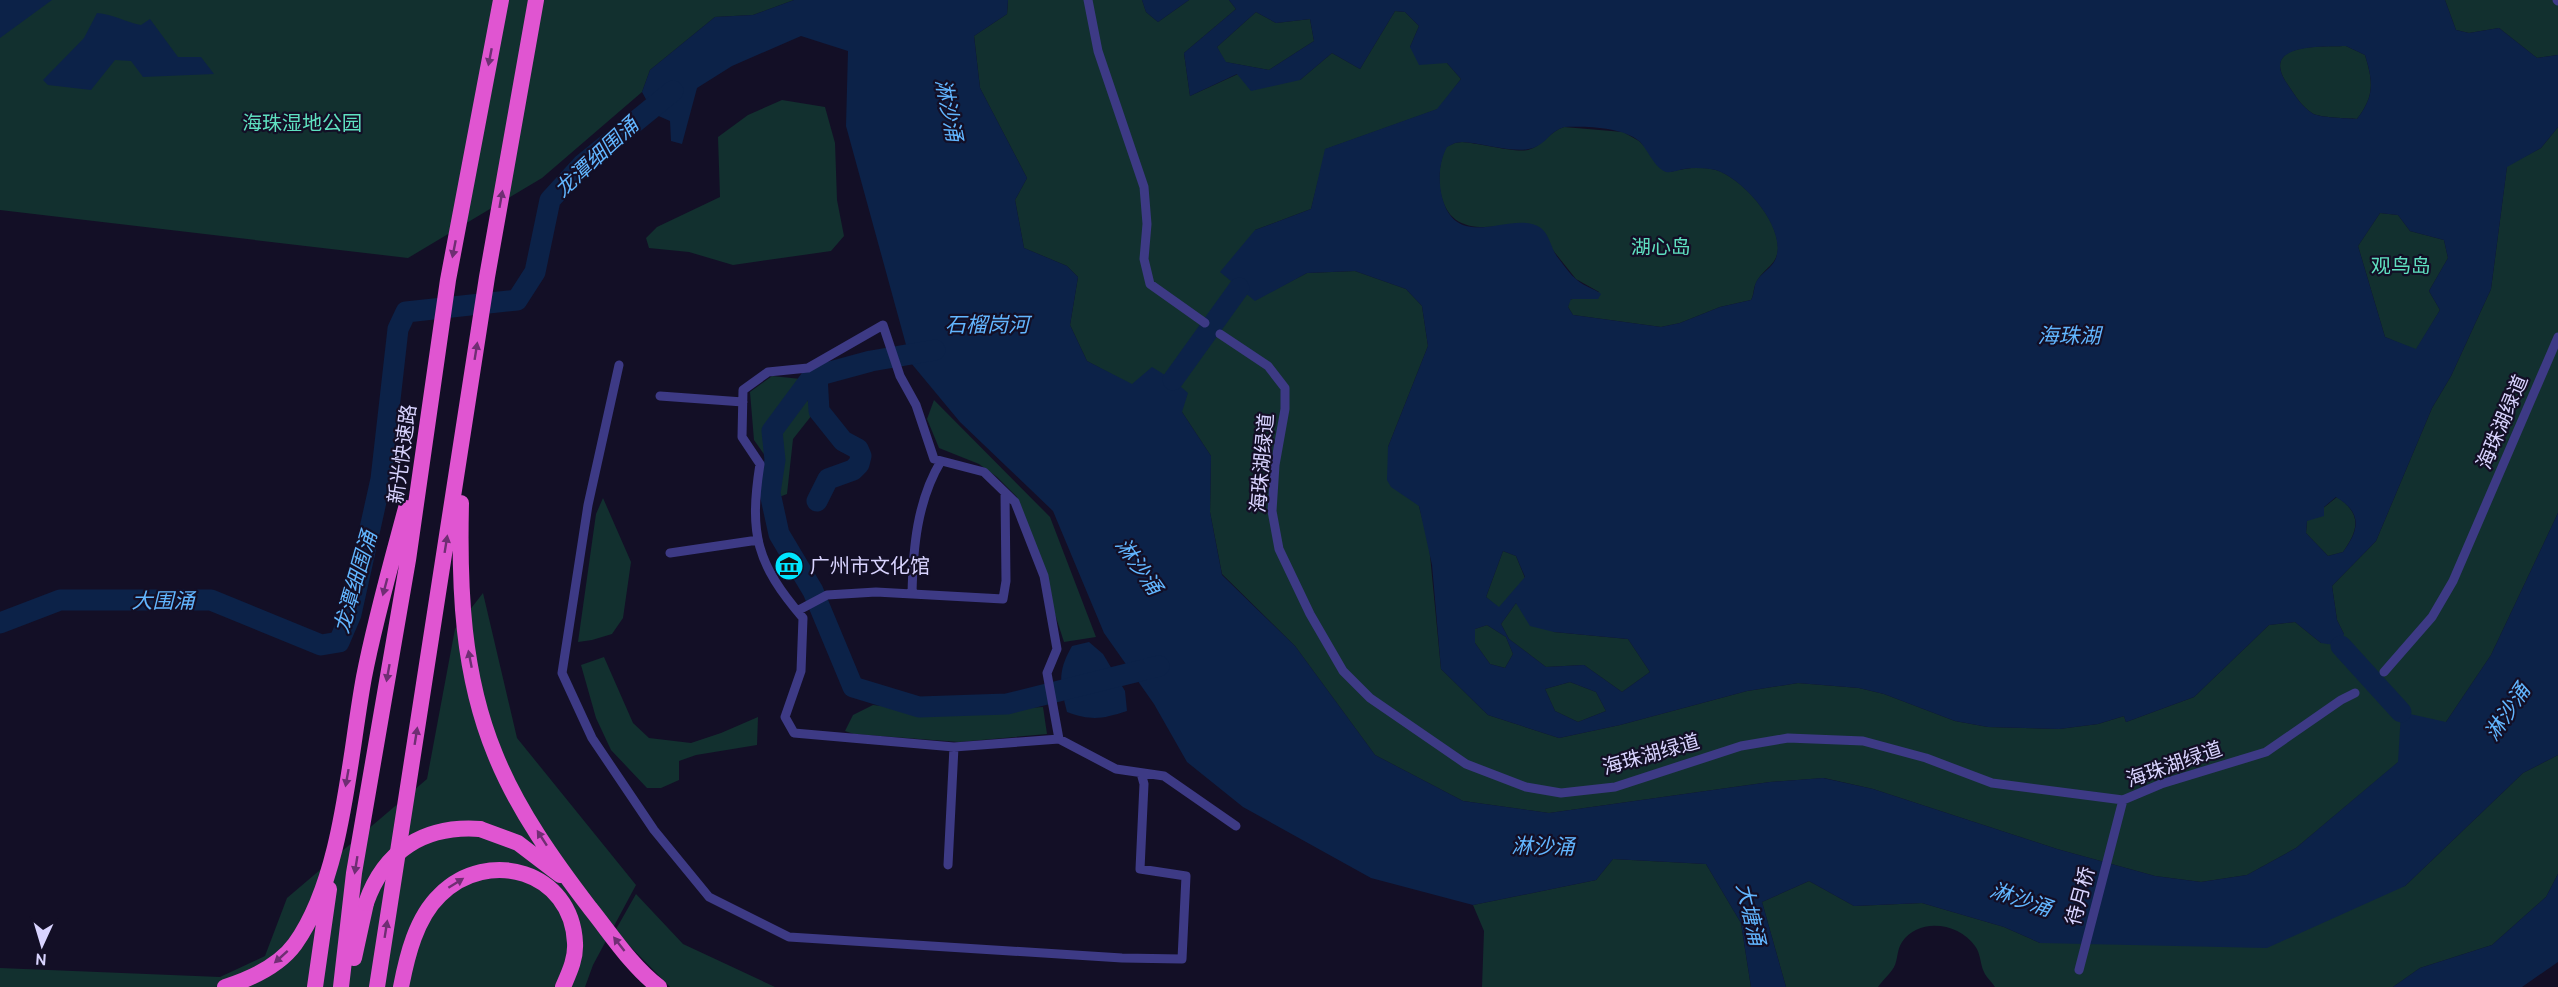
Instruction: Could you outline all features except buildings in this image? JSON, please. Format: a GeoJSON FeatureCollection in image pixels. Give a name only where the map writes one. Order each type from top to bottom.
{"type":"FeatureCollection","features":[{"type":"Feature","properties":{"kind":"highway","name":"新光快速路"},"geometry":{"type":"LineString","coordinates":[[340,987],[354,873],[408,560],[448,280],[501,0]]}},
{"type":"Feature","properties":{"kind":"highway"},"geometry":{"type":"LineString","coordinates":[[377,987],[487,277],[536,0]]}},
{"type":"Feature","properties":{"kind":"highway"},"geometry":{"type":"LineString","coordinates":[[315,987],[335,849],[375,625],[426,429]]}},
{"type":"Feature","properties":{"kind":"highway"},"geometry":{"type":"LineString","coordinates":[[462,442],[460,562],[464,627],[480,708],[494,753],[515,797],[574,887],[626,953],[659,987]]}},
{"type":"Feature","properties":{"kind":"highway"},"geometry":{"type":"LineString","coordinates":[[347,987],[366,903],[377,875],[406,847],[421,838],[459,827],[480,829],[518,843],[574,887]]}},
{"type":"Feature","properties":{"kind":"highway"},"geometry":{"type":"LineString","coordinates":[[225,987],[243,981],[273,965],[294,946],[320,899],[335,849]]}},
{"type":"Feature","properties":{"kind":"highway"},"geometry":{"type":"LineString","coordinates":[[401,987],[415,937],[428,910],[438,896],[454,882],[496,869],[518,872],[535,878],[551,888],[562,902],[572,922],[575,945],[572,968],[563,987]]}},
{"type":"Feature","properties":{"kind":"street"},"geometry":{"type":"LineString","coordinates":[[1088,0],[1098,51],[1144,187],[1147,224],[1144,259],[1150,284],[1205,323]]}},
{"type":"Feature","properties":{"kind":"street"},"geometry":{"type":"LineString","coordinates":[[1059,739],[1047,673],[1057,649],[1044,576],[1015,502],[984,472],[934,459],[916,405],[900,376],[883,325],[808,368],[768,372],[743,390],[742,437],[760,464],[754,500],[759,553],[778,588],[802,618],[801,671],[785,717],[794,733],[954,747],[1059,739],[1116,769],[1164,776],[1236,826]]}},
{"type":"Feature","properties":{"kind":"street","name":"海珠湖绿道"},"geometry":{"type":"LineString","coordinates":[[1220,334],[1269,366],[1285,388],[1285,409],[1275,465],[1272,511],[1279,549],[1310,614],[1343,671],[1370,698],[1466,764],[1526,788],[1561,793],[1615,787],[1741,746],[1788,738],[1863,741],[1926,758],[1992,783],[2123,800],[2161,784],[2266,752],[2355,693]]}},
{"type":"Feature","properties":{"kind":"street","name":"海珠湖绿道"},"geometry":{"type":"LineString","coordinates":[[2384,672],[2432,617],[2453,581],[2558,337]]}},
{"type":"Feature","properties":{"kind":"street"},"geometry":{"type":"LineString","coordinates":[[619,365],[616,387],[588,505],[562,673],[592,738],[654,830],[709,897],[789,937],[1122,958],[1182,959],[1186,876],[1140,869],[1144,784],[1141,772]]}},
{"type":"Feature","properties":{"kind":"street"},"geometry":{"type":"LineString","coordinates":[[660,396],[743,402]]}},
{"type":"Feature","properties":{"kind":"street"},"geometry":{"type":"LineString","coordinates":[[912,594],[913,554],[924,497],[941,461]]}},
{"type":"Feature","properties":{"kind":"street"},"geometry":{"type":"LineString","coordinates":[[797,610],[827,595],[876,592],[1004,599],[1006,581],[1005,493]]}},
{"type":"Feature","properties":{"kind":"street"},"geometry":{"type":"LineString","coordinates":[[670,553],[758,540]]}},
{"type":"Feature","properties":{"kind":"street"},"geometry":{"type":"LineString","coordinates":[[948,865],[954,747]]}},
{"type":"Feature","properties":{"kind":"street","name":"待月桥"},"geometry":{"type":"LineString","coordinates":[[2079,970],[2123,800]]}},
{"type":"Feature","properties":{"kind":"green space","name":"海珠湿地公园"},"geometry":{"type":"Polygon","coordinates":[[[0,0],[794,0],[753,15],[715,17],[650,70],[642,92],[542,178],[408,258],[0,210],[0,0]]]}},
{"type":"Feature","properties":{"kind":"green space"},"geometry":{"type":"Polygon","coordinates":[[[1008,0],[1142,0],[1146,12],[1158,22],[1189,0],[1229,0],[1236,9],[1184,53],[1190,96],[1238,74],[1300,80],[1332,53],[1360,69],[1395,11],[1405,12],[1419,26],[1410,47],[1447,63],[1461,79],[1438,109],[1326,149],[1311,209],[1255,230],[1255,300],[1307,273],[1355,271],[1406,289],[1422,306],[1428,346],[1388,447],[1419,506],[1429,545],[1441,669],[1488,715],[1559,738],[1620,725],[1747,691],[1798,683],[1859,688],[1884,694],[1955,721],[1988,727],[2059,729],[2098,724],[2124,716],[2126,722],[2194,697],[2269,625],[2295,622],[2321,643],[2344,634],[2337,620],[2332,586],[2376,541],[2432,408],[2451,376],[2491,289],[2507,166],[2541,148],[2558,127],[2558,513],[2491,655],[2446,722],[2296,848],[2247,875],[2201,882],[2155,876],[2057,849],[1873,789],[1824,778],[1770,782],[1549,813],[1463,801],[1375,755],[1295,646],[1222,574],[1210,512],[1211,456],[1182,412],[1087,361],[1070,325],[1078,277],[1067,266],[1024,248],[1015,200],[1027,178],[980,88],[974,36],[1007,14],[1008,0]]]}},
{"type":"Feature","properties":{"kind":"green space"},"geometry":{"type":"Polygon","coordinates":[[[2445,0],[2558,0],[2558,55],[2537,58],[2499,28],[2469,33],[2456,30],[2445,0]]]}},
{"type":"Feature","properties":{"kind":"green space"},"geometry":{"type":"Polygon","coordinates":[[[1256,12],[1276,23],[1310,19],[1314,41],[1269,70],[1225,62],[1217,47],[1256,12]]]}},
{"type":"Feature","properties":{"kind":"green space"},"geometry":{"type":"Polygon","coordinates":[[[2346,46],[2365,55],[2371,81],[2367,103],[2357,119],[2316,115],[2302,104],[2288,85],[2281,71],[2281,61],[2287,54],[2309,47],[2346,46]]]}},
{"type":"Feature","properties":{"kind":"green space"},"geometry":{"type":"Polygon","coordinates":[[[782,100],[825,107],[835,143],[837,200],[844,236],[831,251],[733,265],[689,252],[649,248],[646,238],[657,227],[720,197],[718,137],[748,115],[782,100]]]}},
{"type":"Feature","properties":{"kind":"green space","name":"湖心岛"},"geometry":{"type":"Polygon","coordinates":[[[1564,127],[1623,132],[1639,141],[1670,172],[1693,168],[1716,170],[1737,182],[1747,191],[1766,213],[1777,238],[1778,249],[1775,260],[1756,283],[1751,300],[1720,307],[1680,323],[1661,327],[1573,315],[1568,307],[1569,300],[1599,292],[1576,279],[1552,249],[1519,223],[1480,227],[1459,222],[1450,215],[1444,204],[1439,184],[1441,162],[1446,147],[1462,142],[1528,150],[1564,127]]]}},
{"type":"Feature","properties":{"kind":"green space","name":"观鸟岛"},"geometry":{"type":"Polygon","coordinates":[[[2380,213],[2398,215],[2410,231],[2444,240],[2448,258],[2429,291],[2440,310],[2416,350],[2385,337],[2358,246],[2380,213]]]}},
{"type":"Feature","properties":{"kind":"green space"},"geometry":{"type":"Polygon","coordinates":[[[772,376],[801,379],[812,415],[793,439],[787,494],[763,503],[766,457],[754,440],[750,392],[772,376]]]}},
{"type":"Feature","properties":{"kind":"green space"},"geometry":{"type":"Polygon","coordinates":[[[934,400],[1050,517],[1096,637],[1064,642],[1017,497],[997,477],[979,464],[939,448],[927,419],[934,400]]]}},
{"type":"Feature","properties":{"kind":"green space"},"geometry":{"type":"Polygon","coordinates":[[[2337,497],[2351,510],[2355,529],[2343,552],[2328,556],[2306,533],[2307,521],[2337,497]]]}},
{"type":"Feature","properties":{"kind":"green space"},"geometry":{"type":"Polygon","coordinates":[[[603,498],[631,562],[623,618],[612,634],[578,642],[596,514],[603,498]]]}},
{"type":"Feature","properties":{"kind":"green space"},"geometry":{"type":"Polygon","coordinates":[[[1503,551],[1516,556],[1525,578],[1499,608],[1486,597],[1503,551]]]}},
{"type":"Feature","properties":{"kind":"green space"},"geometry":{"type":"Polygon","coordinates":[[[483,593],[517,738],[636,885],[593,965],[585,987],[0,987],[0,968],[220,977],[265,956],[287,898],[427,779],[455,629],[483,593]]]}},
{"type":"Feature","properties":{"kind":"green space"},"geometry":{"type":"Polygon","coordinates":[[[1516,603],[1554,632],[1628,639],[1650,672],[1622,692],[1584,665],[1546,667],[1509,639],[1501,624],[1516,603]]]}},
{"type":"Feature","properties":{"kind":"green space"},"geometry":{"type":"Polygon","coordinates":[[[1487,625],[1506,637],[1513,654],[1505,668],[1490,664],[1475,643],[1475,629],[1487,625]]]}},
{"type":"Feature","properties":{"kind":"green space"},"geometry":{"type":"Polygon","coordinates":[[[604,657],[633,723],[649,738],[691,743],[758,717],[757,745],[696,755],[679,761],[679,780],[661,788],[647,788],[611,750],[596,718],[581,665],[604,657]]]}},
{"type":"Feature","properties":{"kind":"green space"},"geometry":{"type":"Polygon","coordinates":[[[1570,682],[1596,692],[1606,711],[1578,722],[1555,711],[1545,689],[1570,682]]]}},
{"type":"Feature","properties":{"kind":"green space"},"geometry":{"type":"Polygon","coordinates":[[[873,705],[944,713],[1043,707],[1047,734],[959,742],[854,734],[845,731],[853,715],[873,705]]]}},
{"type":"Feature","properties":{"kind":"green space"},"geometry":{"type":"Polygon","coordinates":[[[2558,755],[2558,874],[2546,897],[2492,945],[2420,968],[2393,987],[1995,987],[1984,972],[1977,949],[1968,938],[1949,928],[1928,926],[1909,934],[1902,942],[1894,968],[1878,987],[1786,987],[1762,902],[1809,881],[1854,906],[1922,903],[2004,927],[2040,943],[2405,886],[2523,773],[2558,755]]]}},
{"type":"Feature","properties":{"kind":"green space"},"geometry":{"type":"Polygon","coordinates":[[[1613,859],[1706,864],[1741,923],[1751,987],[1482,987],[1484,931],[1473,905],[1596,880],[1613,859]]]}},
{"type":"Feature","properties":{"kind":"green space"},"geometry":{"type":"Polygon","coordinates":[[[636,894],[683,944],[775,987],[670,987],[615,931],[636,894]]]}},
{"type":"Feature","properties":{"kind":"water"},"geometry":{"type":"Polygon","coordinates":[[[0,0],[52,0],[0,38],[0,0]]]}},
{"type":"Feature","properties":{"kind":"water","name":"石榴岗河"},"geometry":{"type":"Polygon","coordinates":[[[794,0],[1008,0],[1007,14],[974,36],[980,88],[1027,178],[1015,200],[1024,248],[1067,266],[1078,277],[1070,325],[1087,361],[1132,384],[1152,367],[1188,393],[1182,412],[1211,456],[1210,512],[1222,575],[1295,646],[1375,755],[1463,801],[1549,813],[1770,782],[1823,778],[1873,789],[2057,849],[2155,876],[2201,882],[2247,875],[2296,848],[2398,762],[2401,712],[2446,722],[2491,655],[2558,513],[2558,755],[2523,773],[2405,886],[2267,948],[2040,943],[2004,927],[1922,903],[1854,906],[1809,881],[1762,902],[1786,987],[1751,987],[1741,923],[1706,864],[1613,859],[1596,880],[1473,905],[1371,878],[1243,807],[1187,762],[1154,704],[1104,633],[1053,511],[960,422],[911,363],[846,126],[848,51],[801,36],[732,66],[697,88],[682,144],[671,141],[670,121],[654,114],[642,92],[650,70],[715,17],[753,15],[794,0]]]}},
{"type":"Feature","properties":{"kind":"water"},"geometry":{"type":"Polygon","coordinates":[[[1142,0],[1189,0],[1158,22],[1146,12],[1142,0]]]}},
{"type":"Feature","properties":{"kind":"water","name":"海珠湖"},"geometry":{"type":"Polygon","coordinates":[[[1229,0],[2445,0],[2456,30],[2469,33],[2499,28],[2537,58],[2558,55],[2558,127],[2541,148],[2507,167],[2491,289],[2451,376],[2432,408],[2376,541],[2332,586],[2337,620],[2344,634],[2341,646],[2321,643],[2295,622],[2269,625],[2194,697],[2126,722],[2124,716],[2098,724],[2059,729],[1988,727],[1955,721],[1884,694],[1859,688],[1798,683],[1747,691],[1620,725],[1559,738],[1488,715],[1441,669],[1432,565],[1419,506],[1391,487],[1387,480],[1388,447],[1428,346],[1422,306],[1406,289],[1355,271],[1307,273],[1255,301],[1220,272],[1255,230],[1311,209],[1325,149],[1437,109],[1461,79],[1447,63],[1419,65],[1410,47],[1419,26],[1405,12],[1395,11],[1360,69],[1332,53],[1300,80],[1251,91],[1237,74],[1190,96],[1184,53],[1236,9],[1229,0]],[[1256,12],[1217,47],[1226,62],[1269,70],[1314,41],[1310,19],[1276,23],[1256,12]],[[2346,46],[2296,50],[2287,54],[2281,61],[2281,71],[2298,100],[2312,113],[2327,117],[2357,119],[2367,103],[2371,88],[2365,55],[2346,46]],[[1564,127],[1555,131],[1541,144],[1526,150],[1462,142],[1447,147],[1442,159],[1440,184],[1442,197],[1449,214],[1460,224],[1473,227],[1529,223],[1541,228],[1556,255],[1572,275],[1601,294],[1598,299],[1571,299],[1568,307],[1573,315],[1661,327],[1680,323],[1720,307],[1751,300],[1756,281],[1776,258],[1777,242],[1774,229],[1759,204],[1738,183],[1727,175],[1712,169],[1692,168],[1666,172],[1658,167],[1639,141],[1614,130],[1564,127]],[[2380,213],[2358,246],[2385,337],[2416,349],[2440,310],[2429,291],[2448,258],[2444,240],[2410,231],[2398,215],[2380,213]],[[2336,497],[2324,507],[2324,516],[2307,521],[2306,533],[2328,556],[2343,552],[2355,529],[2356,522],[2351,509],[2336,497]],[[1503,551],[1486,597],[1499,607],[1525,577],[1516,556],[1503,551]],[[1516,603],[1501,624],[1509,639],[1546,667],[1584,665],[1622,692],[1650,672],[1628,639],[1554,632],[1530,626],[1516,603]],[[1487,625],[1475,629],[1475,643],[1490,664],[1505,668],[1513,654],[1506,637],[1487,625]],[[1570,682],[1545,689],[1555,711],[1578,722],[1606,711],[1596,692],[1570,682]]]}},
{"type":"Feature","properties":{"kind":"water"},"geometry":{"type":"Polygon","coordinates":[[[97,13],[141,25],[150,19],[178,57],[201,57],[214,74],[143,77],[131,61],[115,60],[91,90],[48,85],[43,80],[84,38],[97,13]]]}},
{"type":"Feature","properties":{"kind":"water"},"geometry":{"type":"Polygon","coordinates":[[[1089,642],[1103,654],[1125,691],[1127,711],[1097,718],[1067,712],[1061,678],[1064,663],[1072,646],[1089,642]]]}},
{"type":"Feature","properties":{"kind":"water"},"geometry":{"type":"Polygon","coordinates":[[[2558,874],[2558,962],[2522,987],[2393,987],[2420,968],[2492,945],[2546,897],[2558,874]]]}},
{"type":"Feature","properties":{"kind":"waterway","name":"龙潭细围涌"},"geometry":{"type":"LineString","coordinates":[[0,623],[60,600],[211,600],[321,645],[339,642],[351,614],[381,479],[398,329],[406,312],[517,300],[535,272],[550,200],[582,165],[673,91]]}},
{"type":"Feature","properties":{"kind":"waterway"},"geometry":{"type":"LineString","coordinates":[[1173,380],[1239,288]]}},
{"type":"Feature","properties":{"kind":"waterway"},"geometry":{"type":"LineString","coordinates":[[935,350],[871,361],[812,377],[772,431],[775,460],[770,493],[779,534],[813,591],[853,687],[919,707],[1007,704],[1159,666]]}},
{"type":"Feature","properties":{"kind":"waterway"},"geometry":{"type":"LineString","coordinates":[[817,375],[819,411],[843,441],[858,449],[861,456],[859,464],[853,470],[828,479],[817,501]]}},
{"type":"Feature","properties":{"kind":"waterway"},"geometry":{"type":"LineString","coordinates":[[2341,646],[2401,712]]}},
{"type":"Feature","properties":{"kind":"place","name":"广州市文化馆"},"geometry":{"type":"Point","coordinates":[789,566]}},
{"type":"Feature","properties":{"kind":"water label","name":"淋沙涌"},"geometry":{"type":"Point","coordinates":[949,110]}},
{"type":"Feature","properties":{"kind":"water label","name":"淋沙涌"},"geometry":{"type":"Point","coordinates":[1139,566]}},
{"type":"Feature","properties":{"kind":"water label","name":"大围涌"},"geometry":{"type":"Point","coordinates":[163,600]}},
{"type":"Feature","properties":{"kind":"water label","name":"淋沙涌"},"geometry":{"type":"Point","coordinates":[2507,712]}},
{"type":"Feature","properties":{"kind":"water label","name":"淋沙涌"},"geometry":{"type":"Point","coordinates":[1543,846]}},
{"type":"Feature","properties":{"kind":"water label","name":"淋沙涌"},"geometry":{"type":"Point","coordinates":[2021,899]}},
{"type":"Feature","properties":{"kind":"water label","name":"大塘涌"},"geometry":{"type":"Point","coordinates":[1751,914]}}]}
